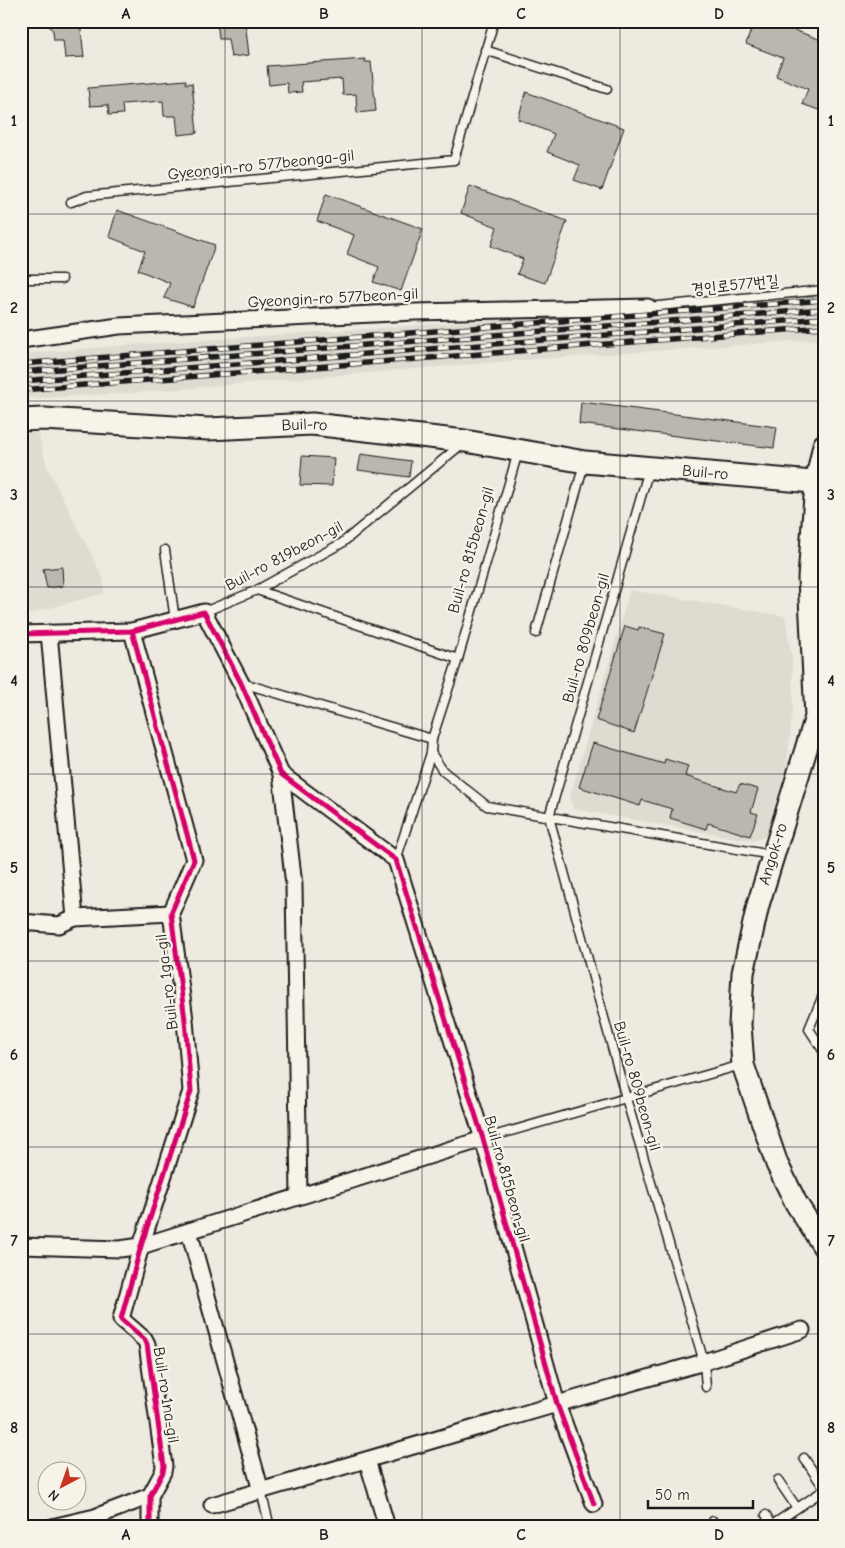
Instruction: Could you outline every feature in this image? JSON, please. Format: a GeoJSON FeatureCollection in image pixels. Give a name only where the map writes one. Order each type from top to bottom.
{"type":"FeatureCollection","features":[{"type":"Feature","properties":{"kind":"street","name":"Gyeongin-ro 577beon-gil"},"geometry":{"type":"LineString","coordinates":[[21,340],[119,326],[415,312],[648,307]]}},
{"type":"Feature","properties":{"kind":"street","name":"Buil-ro"},"geometry":{"type":"LineString","coordinates":[[21,420],[44,419],[208,429],[312,424],[465,442],[585,462],[820,483]]}},
{"type":"Feature","properties":{"kind":"street","name":"Angok-ro"},"geometry":{"type":"LineString","coordinates":[[824,445],[809,578],[820,720],[772,855],[758,905],[743,973],[740,1025],[743,1065],[758,1115],[777,1164],[796,1203],[824,1247]]}},
{"type":"Feature","properties":{"kind":"street"},"geometry":{"type":"LineString","coordinates":[[21,634],[132,631],[204,612],[241,683],[281,774],[294,885],[299,1196]]}},
{"type":"Feature","properties":{"kind":"street","name":"Buil-ro 1ga-gil"},"geometry":{"type":"LineString","coordinates":[[132,631],[194,860],[171,913],[185,1020],[191,1091],[141,1246]]}},
{"type":"Feature","properties":{"kind":"street"},"geometry":{"type":"LineString","coordinates":[[49,633],[75,918]]}},
{"type":"Feature","properties":{"kind":"street"},"geometry":{"type":"LineString","coordinates":[[281,774],[396,860]]}},
{"type":"Feature","properties":{"kind":"street","name":"Buil-ro 815beon-gil"},"geometry":{"type":"LineString","coordinates":[[396,860],[483,1139],[557,1404],[594,1504]]}},
{"type":"Feature","properties":{"kind":"street","name":"Buil-ro 1ga-gil"},"geometry":{"type":"LineString","coordinates":[[21,922],[60,925],[75,918],[171,913]]}},
{"type":"Feature","properties":{"kind":"street"},"geometry":{"type":"LineString","coordinates":[[21,1246],[120,1249],[141,1246],[483,1139]]}},
{"type":"Feature","properties":{"kind":"street"},"geometry":{"type":"LineString","coordinates":[[189,1232],[261,1491]]}},
{"type":"Feature","properties":{"kind":"street","name":"Buil-ro 1na-gil"},"geometry":{"type":"LineString","coordinates":[[141,1246],[121,1319],[147,1344],[164,1466],[163,1472],[150,1496],[150,1527]]}},
{"type":"Feature","properties":{"kind":"street"},"geometry":{"type":"LineString","coordinates":[[212,1505],[704,1362],[802,1330]]}},
{"type":"Feature","properties":{"kind":"street"},"geometry":{"type":"LineString","coordinates":[[367,1460],[387,1527]]}},
{"type":"Feature","properties":{"kind":"street"},"geometry":{"type":"LineString","coordinates":[[52,1527],[95,1517],[150,1496]]}},
{"type":"Feature","properties":{"kind":"lane"},"geometry":{"type":"LineString","coordinates":[[494,21],[485,50],[607,89]]}},
{"type":"Feature","properties":{"kind":"lane","name":"Gyeongin-ro 577beonga-gil"},"geometry":{"type":"LineString","coordinates":[[71,202],[87,196],[454,160],[485,50]]}},
{"type":"Feature","properties":{"kind":"lane"},"geometry":{"type":"LineString","coordinates":[[21,279],[62,279]]}},
{"type":"Feature","properties":{"kind":"lane","name":"경인로577번길"},"geometry":{"type":"LineString","coordinates":[[648,307],[824,290]]}},
{"type":"Feature","properties":{"kind":"lane","name":"Buil-ro 819beon-gil"},"geometry":{"type":"LineString","coordinates":[[204,612],[257,590],[342,543],[465,442]]}},
{"type":"Feature","properties":{"kind":"lane","name":"Buil-ro 815beon-gil"},"geometry":{"type":"LineString","coordinates":[[396,860],[431,753],[432,739],[458,658],[518,450]]}},
{"type":"Feature","properties":{"kind":"lane"},"geometry":{"type":"LineString","coordinates":[[536,633],[585,462]]}},
{"type":"Feature","properties":{"kind":"lane","name":"Buil-ro 809beon-gil"},"geometry":{"type":"LineString","coordinates":[[650,467],[549,817],[626,1098],[704,1362],[706,1386]]}},
{"type":"Feature","properties":{"kind":"lane"},"geometry":{"type":"LineString","coordinates":[[165,550],[175,620]]}},
{"type":"Feature","properties":{"kind":"lane"},"geometry":{"type":"LineString","coordinates":[[257,590],[458,658]]}},
{"type":"Feature","properties":{"kind":"lane"},"geometry":{"type":"LineString","coordinates":[[241,683],[432,739]]}},
{"type":"Feature","properties":{"kind":"lane"},"geometry":{"type":"LineString","coordinates":[[431,753],[443,771],[487,806],[772,855]]}},
{"type":"Feature","properties":{"kind":"lane"},"geometry":{"type":"LineString","coordinates":[[824,993],[809,1029],[824,1052]]}},
{"type":"Feature","properties":{"kind":"lane"},"geometry":{"type":"LineString","coordinates":[[483,1139],[743,1065]]}},
{"type":"Feature","properties":{"kind":"lane"},"geometry":{"type":"LineString","coordinates":[[766,1515],[771,1526],[824,1489],[804,1458]]}},
{"type":"Feature","properties":{"kind":"lane"},"geometry":{"type":"LineString","coordinates":[[778,1480],[797,1508]]}},
{"type":"Feature","properties":{"kind":"lane"},"geometry":{"type":"LineString","coordinates":[[261,1491],[270,1527]]}},
{"type":"Feature","properties":{"kind":"shaded area"},"geometry":{"type":"Polygon","coordinates":[[[824,292],[824,339],[485,363],[131,393],[21,399],[21,354],[482,321],[634,306],[824,292]]]}},
{"type":"Feature","properties":{"kind":"shaded area"},"geometry":{"type":"Polygon","coordinates":[[[21,433],[38,433],[47,467],[104,580],[104,593],[21,616],[21,433]]]}},
{"type":"Feature","properties":{"kind":"shaded area"},"geometry":{"type":"Polygon","coordinates":[[[630,590],[785,616],[792,659],[793,707],[787,764],[767,836],[754,841],[573,809],[570,797],[630,590]]]}},
{"type":"Feature","properties":{"kind":"building"},"geometry":{"type":"Polygon","coordinates":[[[45,21],[80,21],[84,57],[65,58],[63,40],[54,40],[53,31],[45,21]]]}},
{"type":"Feature","properties":{"kind":"building"},"geometry":{"type":"Polygon","coordinates":[[[212,21],[245,21],[249,55],[231,57],[228,39],[219,39],[218,29],[212,21]]]}},
{"type":"Feature","properties":{"kind":"building"},"geometry":{"type":"Polygon","coordinates":[[[754,21],[769,21],[824,41],[824,112],[802,104],[808,89],[776,76],[783,58],[746,44],[754,21]]]}},
{"type":"Feature","properties":{"kind":"building"},"geometry":{"type":"Polygon","coordinates":[[[365,59],[365,62],[371,62],[376,111],[357,113],[356,94],[343,95],[342,79],[301,82],[302,92],[288,93],[287,83],[269,85],[267,66],[365,59]]]}},
{"type":"Feature","properties":{"kind":"building"},"geometry":{"type":"Polygon","coordinates":[[[186,80],[186,84],[192,83],[197,133],[178,135],[176,116],[164,116],[163,101],[122,104],[123,114],[109,115],[108,105],[90,106],[88,88],[186,80]]]}},
{"type":"Feature","properties":{"kind":"building"},"geometry":{"type":"Polygon","coordinates":[[[526,92],[624,128],[602,190],[574,180],[580,165],[547,152],[554,134],[518,119],[526,92]]]}},
{"type":"Feature","properties":{"kind":"building"},"geometry":{"type":"Polygon","coordinates":[[[470,186],[567,221],[545,283],[517,274],[523,259],[491,246],[497,227],[461,213],[470,186]]]}},
{"type":"Feature","properties":{"kind":"building"},"geometry":{"type":"Polygon","coordinates":[[[326,194],[423,229],[401,291],[373,282],[379,267],[347,254],[354,235],[317,221],[326,194]]]}},
{"type":"Feature","properties":{"kind":"building"},"geometry":{"type":"Polygon","coordinates":[[[117,210],[215,245],[193,307],[164,298],[170,283],[138,270],[145,251],[109,237],[117,210]]]}},
{"type":"Feature","properties":{"kind":"building"},"geometry":{"type":"Polygon","coordinates":[[[581,402],[777,427],[774,448],[579,424],[581,402]]]}},
{"type":"Feature","properties":{"kind":"building"},"geometry":{"type":"Polygon","coordinates":[[[361,454],[411,461],[409,477],[358,470],[361,454]]]}},
{"type":"Feature","properties":{"kind":"building"},"geometry":{"type":"Polygon","coordinates":[[[302,456],[334,458],[332,486],[300,485],[302,456]]]}},
{"type":"Feature","properties":{"kind":"building"},"geometry":{"type":"Polygon","coordinates":[[[62,567],[63,586],[47,588],[43,569],[62,567]]]}},
{"type":"Feature","properties":{"kind":"building"},"geometry":{"type":"Polygon","coordinates":[[[625,626],[638,630],[639,627],[665,634],[634,733],[596,720],[625,626]]]}},
{"type":"Feature","properties":{"kind":"building"},"geometry":{"type":"Polygon","coordinates":[[[593,743],[664,764],[665,759],[688,766],[685,776],[736,792],[740,784],[758,789],[751,812],[758,814],[750,836],[708,823],[706,829],[670,818],[672,809],[642,800],[640,806],[579,787],[593,743]]]}},
{"type":"Feature","properties":{"kind":"railway"},"geometry":{"type":"LineString","coordinates":[[21,364],[824,300]]}},
{"type":"Feature","properties":{"kind":"railway"},"geometry":{"type":"LineString","coordinates":[[21,372],[824,309]]}},
{"type":"Feature","properties":{"kind":"railway"},"geometry":{"type":"LineString","coordinates":[[21,381],[824,318]]}},
{"type":"Feature","properties":{"kind":"railway"},"geometry":{"type":"LineString","coordinates":[[21,390],[824,327]]}},
{"type":"Feature","properties":{"kind":"cycle path"},"geometry":{"type":"LineString","coordinates":[[21,634],[132,631],[204,612],[241,683],[281,774],[396,860],[483,1139],[557,1404],[594,1504]]}},
{"type":"Feature","properties":{"kind":"cycle path"},"geometry":{"type":"LineString","coordinates":[[132,631],[194,860],[171,913],[185,1020],[191,1091],[141,1246],[121,1319],[147,1344],[164,1466],[163,1472],[150,1496],[150,1527]]}}]}
